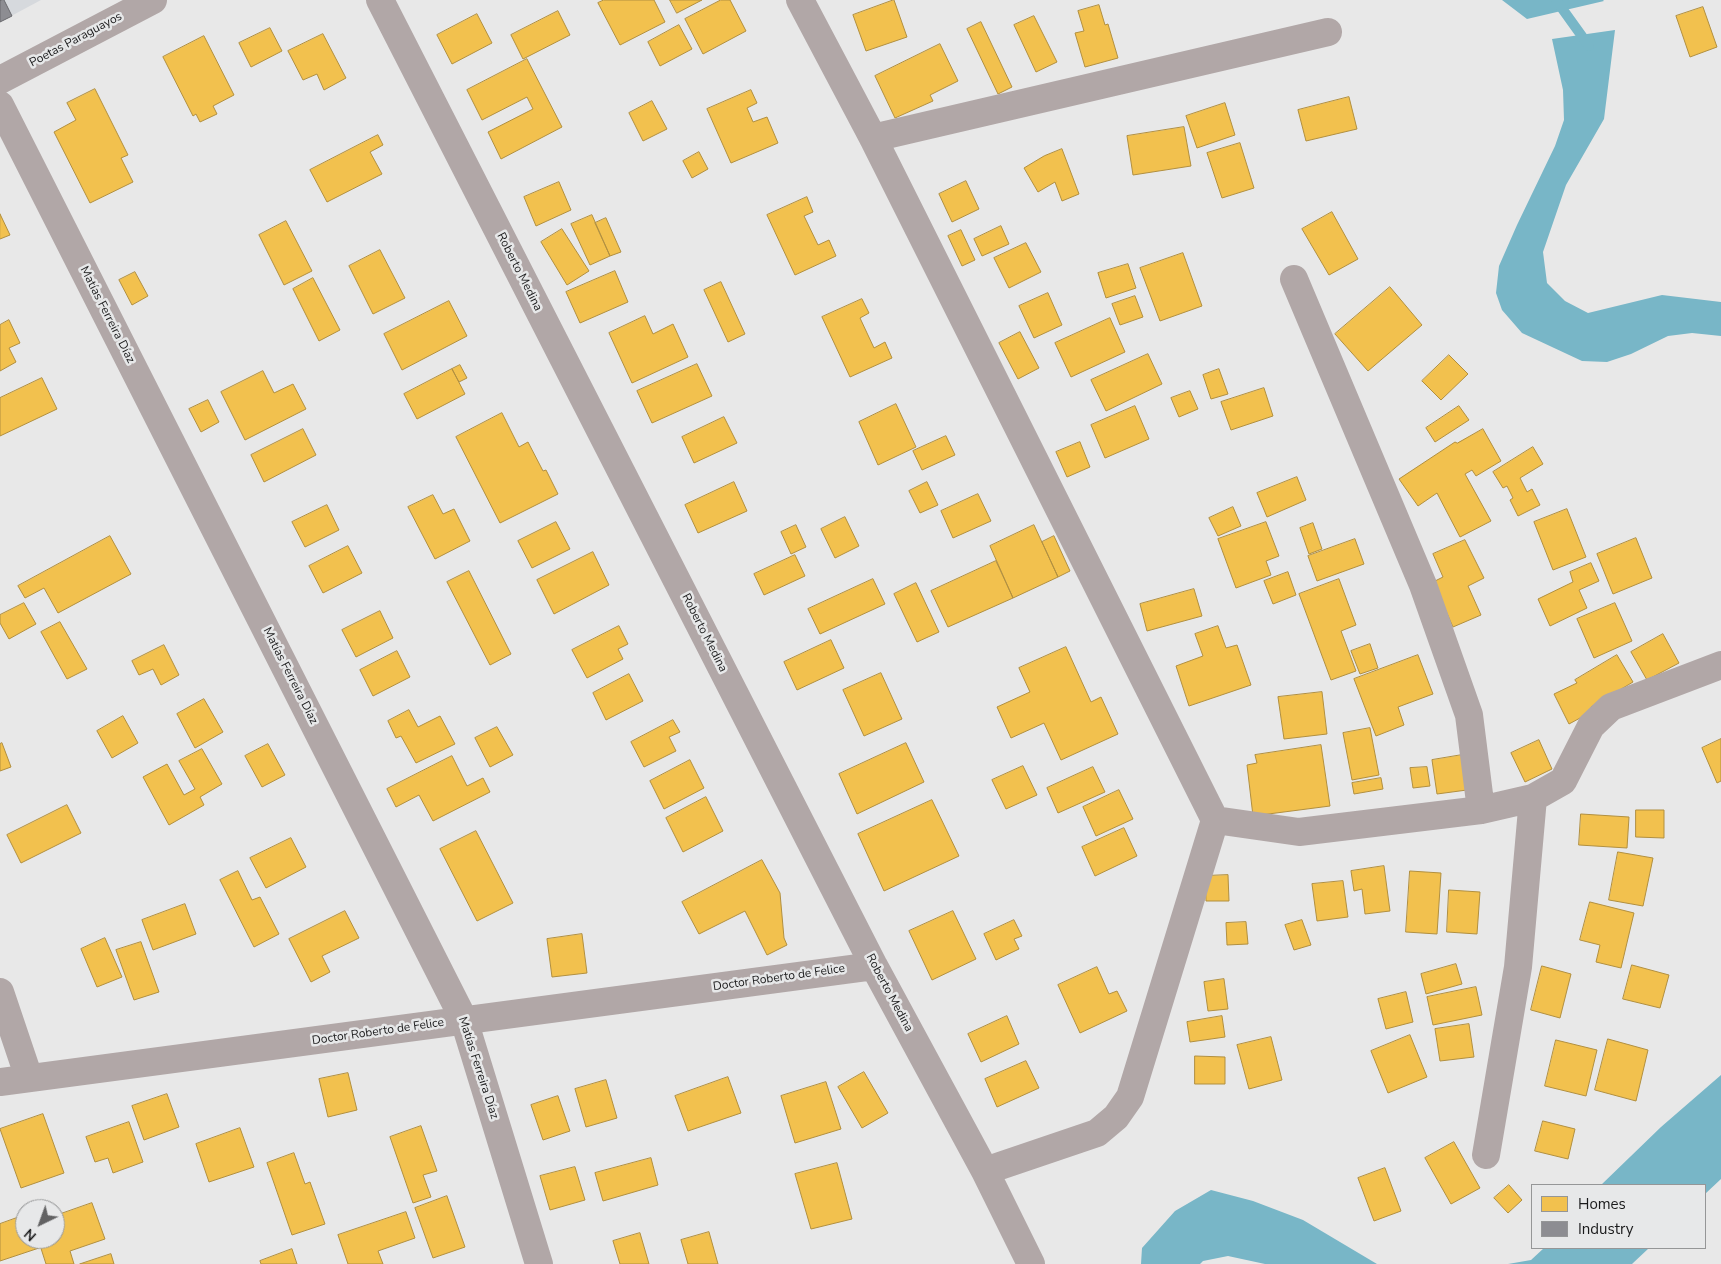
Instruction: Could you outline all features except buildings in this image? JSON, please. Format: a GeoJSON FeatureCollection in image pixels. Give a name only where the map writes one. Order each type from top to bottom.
{"type":"FeatureCollection","features":[{"type":"Feature","properties":{"kind":"street","name":"Poetas Paraguayos"},"geometry":{"type":"LineString","coordinates":[[0,80],[153,0]]}},
{"type":"Feature","properties":{"kind":"street","name":"Roberto Medina"},"geometry":{"type":"LineString","coordinates":[[380,0],[874,966],[985,1171],[1031,1264]]}},
{"type":"Feature","properties":{"kind":"street"},"geometry":{"type":"LineString","coordinates":[[800,0],[873,138],[1214,820],[1130,1097],[1116,1117],[1097,1132],[985,1171]]}},
{"type":"Feature","properties":{"kind":"street"},"geometry":{"type":"LineString","coordinates":[[873,138],[1328,32]]}},
{"type":"Feature","properties":{"kind":"street","name":"Matías Ferreira Díaz"},"geometry":{"type":"LineString","coordinates":[[0,104],[464,1020],[540,1264]]}},
{"type":"Feature","properties":{"kind":"street"},"geometry":{"type":"LineString","coordinates":[[1294,279],[1423,585],[1469,715],[1481,810]]}},
{"type":"Feature","properties":{"kind":"street"},"geometry":{"type":"LineString","coordinates":[[1214,820],[1299,832],[1481,810],[1533,798],[1563,781],[1591,726],[1611,707],[1721,665]]}},
{"type":"Feature","properties":{"kind":"street"},"geometry":{"type":"LineString","coordinates":[[1486,1155],[1518,967],[1533,798]]}},
{"type":"Feature","properties":{"kind":"street","name":"Doctor Roberto de Felice"},"geometry":{"type":"LineString","coordinates":[[0,1082],[874,966]]}},
{"type":"Feature","properties":{"kind":"street"},"geometry":{"type":"LineString","coordinates":[[0,992],[29,1078]]}},
{"type":"Feature","properties":{"kind":"shaded area"},"geometry":{"type":"Polygon","coordinates":[[[0,0],[41,0],[0,22],[0,0]]]}},
{"type":"Feature","properties":{"kind":"water"},"geometry":{"type":"Polygon","coordinates":[[[1502,0],[1603,0],[1604,1],[1527,19],[1502,0]]]}},
{"type":"Feature","properties":{"kind":"water"},"geometry":{"type":"Polygon","coordinates":[[[1615,30],[1604,119],[1566,185],[1543,252],[1547,283],[1565,301],[1588,313],[1662,295],[1721,302],[1721,336],[1692,333],[1668,336],[1631,354],[1607,362],[1582,361],[1522,333],[1502,310],[1496,293],[1499,266],[1555,146],[1564,120],[1563,90],[1552,39],[1615,30]]]}},
{"type":"Feature","properties":{"kind":"water"},"geometry":{"type":"Polygon","coordinates":[[[1721,1075],[1721,1179],[1706,1193],[1706,1184],[1602,1184],[1661,1127],[1721,1075]]]}},
{"type":"Feature","properties":{"kind":"water"},"geometry":{"type":"Polygon","coordinates":[[[1211,1190],[1253,1201],[1303,1220],[1377,1264],[1265,1264],[1228,1256],[1203,1261],[1200,1264],[1141,1264],[1142,1248],[1175,1211],[1211,1190]]]}},
{"type":"Feature","properties":{"kind":"water"},"geometry":{"type":"Polygon","coordinates":[[[1543,1249],[1648,1249],[1632,1264],[1508,1264],[1531,1260],[1543,1249]]]}},
{"type":"Feature","properties":{"kind":"waterway"},"geometry":{"type":"LineString","coordinates":[[1556,0],[1589,46]]}}]}
